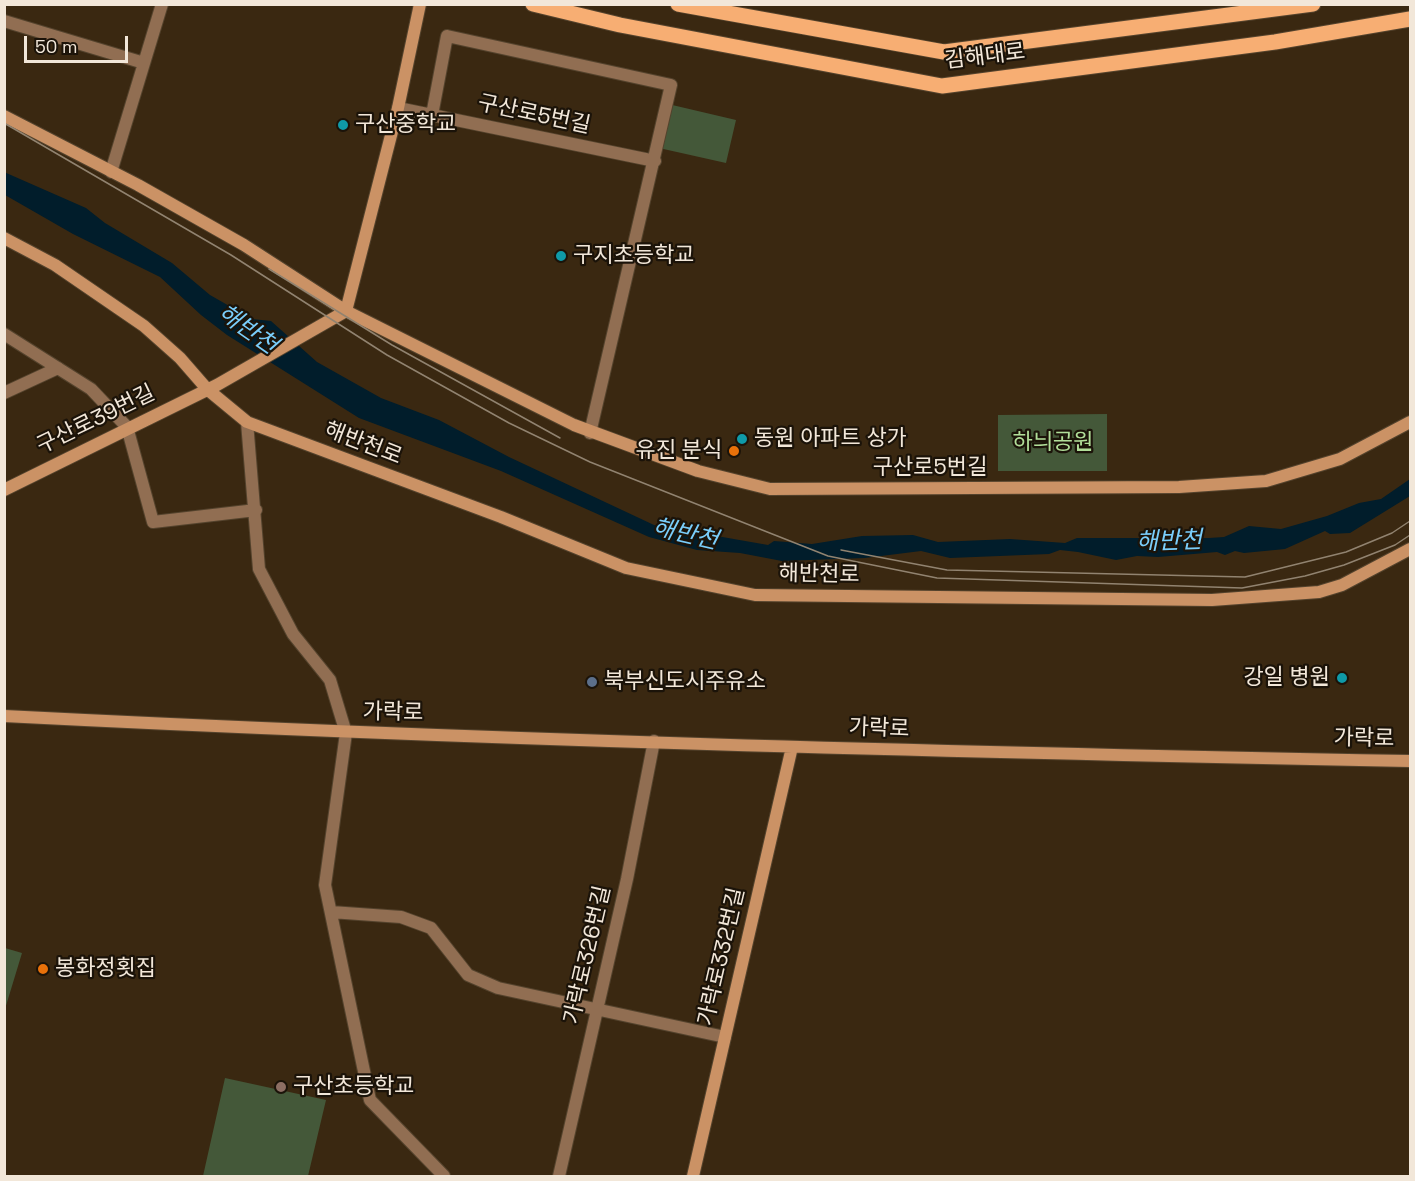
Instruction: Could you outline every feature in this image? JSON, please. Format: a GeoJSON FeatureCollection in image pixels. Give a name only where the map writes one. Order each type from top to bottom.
{"type":"FeatureCollection","features":[{"type":"Feature","properties":{"kind":"main road","name":"김해대로"},"geometry":{"type":"LineString","coordinates":[[533,4],[621,25],[942,86],[1275,42],[1410,19]]}},
{"type":"Feature","properties":{"kind":"main road","name":"김해대로"},"geometry":{"type":"LineString","coordinates":[[678,4],[730,10],[944,52],[1313,4]]}},
{"type":"Feature","properties":{"kind":"street"},"geometry":{"type":"LineString","coordinates":[[111,172],[162,4]]}},
{"type":"Feature","properties":{"kind":"street"},"geometry":{"type":"LineString","coordinates":[[346,311],[398,108],[420,4]]}},
{"type":"Feature","properties":{"kind":"street"},"geometry":{"type":"LineString","coordinates":[[4,21],[144,63]]}},
{"type":"Feature","properties":{"kind":"street"},"geometry":{"type":"LineString","coordinates":[[432,115],[447,36],[671,85],[590,433]]}},
{"type":"Feature","properties":{"kind":"street","name":"구산로5번길"},"geometry":{"type":"LineString","coordinates":[[398,108],[655,161]]}},
{"type":"Feature","properties":{"kind":"street","name":"구산로5번길"},"geometry":{"type":"LineString","coordinates":[[4,116],[138,185],[244,245],[346,311],[590,433],[698,471],[770,489],[1179,487],[1266,481],[1340,459],[1410,422]]}},
{"type":"Feature","properties":{"kind":"street","name":"해반천로"},"geometry":{"type":"LineString","coordinates":[[4,238],[56,266],[144,326],[247,422],[501,517],[626,568],[755,595],[1212,600],[1304,594],[1342,585],[1410,549]]}},
{"type":"Feature","properties":{"kind":"street","name":"구산로39번길"},"geometry":{"type":"LineString","coordinates":[[4,490],[127,427],[212,387],[346,311]]}},
{"type":"Feature","properties":{"kind":"street"},"geometry":{"type":"LineString","coordinates":[[4,334],[91,388],[127,427],[153,522],[256,510]]}},
{"type":"Feature","properties":{"kind":"street"},"geometry":{"type":"LineString","coordinates":[[4,393],[58,368]]}},
{"type":"Feature","properties":{"kind":"street"},"geometry":{"type":"LineString","coordinates":[[247,422],[256,510],[259,569],[293,634],[330,680],[345,733]]}},
{"type":"Feature","properties":{"kind":"street","name":"가락로"},"geometry":{"type":"LineString","coordinates":[[4,716],[345,733],[792,747],[1410,761]]}},
{"type":"Feature","properties":{"kind":"street","name":"가락로"},"geometry":{"type":"LineString","coordinates":[[345,733],[325,885],[370,1100],[444,1176]]}},
{"type":"Feature","properties":{"kind":"street","name":"가락로326번길"},"geometry":{"type":"LineString","coordinates":[[559,1176],[654,741]]}},
{"type":"Feature","properties":{"kind":"street","name":"가락로332번길"},"geometry":{"type":"LineString","coordinates":[[693,1176],[792,747]]}},
{"type":"Feature","properties":{"kind":"street"},"geometry":{"type":"LineString","coordinates":[[331,912],[401,917],[431,928],[468,975],[498,988],[725,1037]]}},
{"type":"Feature","properties":{"kind":"green space"},"geometry":{"type":"Polygon","coordinates":[[[668,104],[736,120],[726,163],[659,148],[668,104]]]}},
{"type":"Feature","properties":{"kind":"green space","name":"하늬공원"},"geometry":{"type":"Polygon","coordinates":[[[1107,414],[1107,471],[998,471],[998,415],[1107,414]]]}},
{"type":"Feature","properties":{"kind":"green space"},"geometry":{"type":"Polygon","coordinates":[[[4,948],[22,953],[5,1009],[4,948]]]}},
{"type":"Feature","properties":{"kind":"green space"},"geometry":{"type":"Polygon","coordinates":[[[225,1078],[326,1100],[308,1176],[203,1176],[225,1078]]]}},
{"type":"Feature","properties":{"kind":"water","name":"해반천"},"geometry":{"type":"Polygon","coordinates":[[[4,172],[86,208],[105,223],[172,263],[210,295],[252,319],[271,321],[317,362],[381,398],[439,420],[509,457],[654,525],[768,545],[774,541],[812,544],[862,536],[913,535],[938,542],[1010,539],[1065,543],[1077,538],[1209,538],[1224,537],[1249,526],[1281,529],[1327,516],[1359,503],[1381,499],[1410,479],[1410,496],[1350,533],[1330,534],[1325,531],[1285,549],[1244,553],[1235,551],[1225,555],[1217,552],[1158,557],[1137,556],[1116,560],[1060,550],[1049,554],[950,558],[921,551],[865,558],[782,561],[740,553],[697,550],[649,537],[501,471],[359,418],[227,335],[201,315],[160,277],[73,234],[5,195],[4,172]]]}},
{"type":"Feature","properties":{"kind":"tram line"},"geometry":{"type":"LineString","coordinates":[[4,123],[231,255],[387,355],[509,423],[590,462],[828,556],[937,578],[1242,588],[1305,576],[1344,565],[1395,545],[1410,535]]}},
{"type":"Feature","properties":{"kind":"tram line"},"geometry":{"type":"LineString","coordinates":[[269,269],[392,345],[560,438]]}},
{"type":"Feature","properties":{"kind":"tram line"},"geometry":{"type":"LineString","coordinates":[[841,550],[947,570],[1245,577],[1346,552],[1392,533],[1410,521]]}},
{"type":"Feature","properties":{"kind":"place","name":"구산중학교"},"geometry":{"type":"Point","coordinates":[343,125]}},
{"type":"Feature","properties":{"kind":"place","name":"구지초등학교"},"geometry":{"type":"Point","coordinates":[561,256]}},
{"type":"Feature","properties":{"kind":"place","name":"동원 아파트 상가"},"geometry":{"type":"Point","coordinates":[742,439]}},
{"type":"Feature","properties":{"kind":"place","name":"유진 분식"},"geometry":{"type":"Point","coordinates":[734,451]}},
{"type":"Feature","properties":{"kind":"place","name":"강일 병원"},"geometry":{"type":"Point","coordinates":[1342,678]}},
{"type":"Feature","properties":{"kind":"place","name":"북부신도시주유소"},"geometry":{"type":"Point","coordinates":[592,682]}},
{"type":"Feature","properties":{"kind":"place","name":"봉화정횟집"},"geometry":{"type":"Point","coordinates":[43,969]}},
{"type":"Feature","properties":{"kind":"place","name":"구산초등학교"},"geometry":{"type":"Point","coordinates":[281,1087]}}]}
